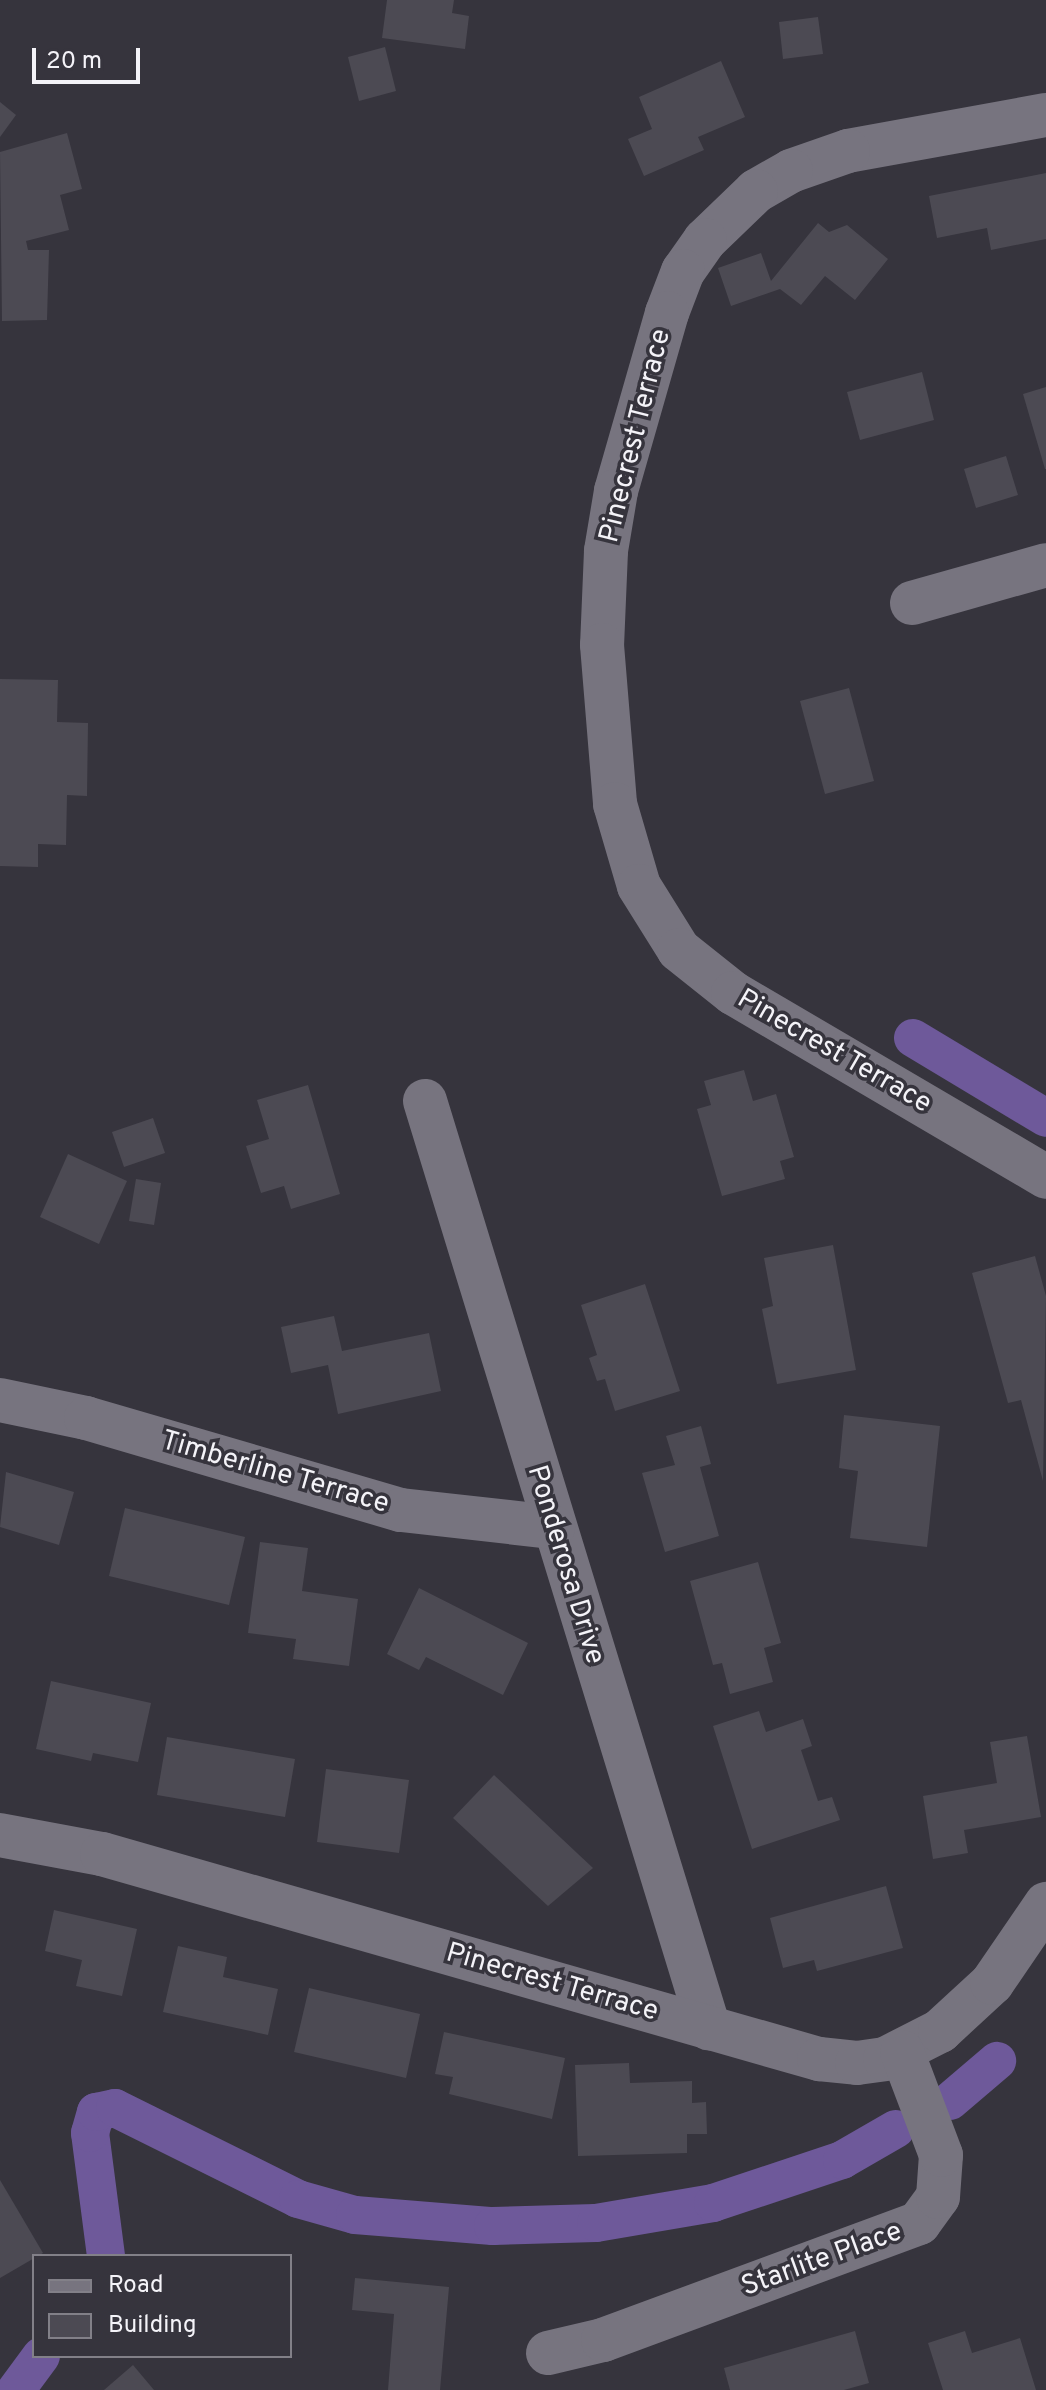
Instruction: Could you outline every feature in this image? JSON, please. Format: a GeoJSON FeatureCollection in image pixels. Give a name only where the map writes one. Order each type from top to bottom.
{"type":"FeatureCollection","features":[{"type":"Feature","properties":{"kind":"street","name":"Pinecrest Terrace"},"geometry":{"type":"LineString","coordinates":[[1046,115],[848,151],[791,171],[756,191],[705,240],[683,271],[667,313],[616,491],[606,551],[602,645],[615,804],[639,886],[679,950],[733,993],[1046,1177]]}},
{"type":"Feature","properties":{"kind":"street"},"geometry":{"type":"LineString","coordinates":[[912,603],[1046,565]]}},
{"type":"Feature","properties":{"kind":"street","name":"Ponderosa Drive"},"geometry":{"type":"LineString","coordinates":[[425,1101],[553,1527],[709,2028]]}},
{"type":"Feature","properties":{"kind":"street","name":"Timberline Terrace"},"geometry":{"type":"LineString","coordinates":[[0,1400],[86,1418],[401,1510],[553,1527]]}},
{"type":"Feature","properties":{"kind":"street","name":"Pinecrest Terrace"},"geometry":{"type":"LineString","coordinates":[[0,1835],[102,1854],[819,2059],[857,2063],[902,2052],[940,2031],[992,1983],[1046,1904]]}},
{"type":"Feature","properties":{"kind":"street","name":"Starlite Place"},"geometry":{"type":"LineString","coordinates":[[548,2353],[603,2340],[919,2223],[938,2197],[941,2155],[902,2052]]}},
{"type":"Feature","properties":{"kind":"building"},"geometry":{"type":"Polygon","coordinates":[[[387,0],[454,0],[452,13],[469,16],[465,49],[382,38],[387,0]]]}},
{"type":"Feature","properties":{"kind":"building"},"geometry":{"type":"Polygon","coordinates":[[[818,17],[823,54],[783,59],[779,22],[818,17]]]}},
{"type":"Feature","properties":{"kind":"building"},"geometry":{"type":"Polygon","coordinates":[[[385,47],[396,91],[359,101],[348,57],[385,47]]]}},
{"type":"Feature","properties":{"kind":"building"},"geometry":{"type":"Polygon","coordinates":[[[721,61],[745,117],[698,137],[704,150],[644,176],[628,139],[652,129],[639,97],[721,61]]]}},
{"type":"Feature","properties":{"kind":"building"},"geometry":{"type":"Polygon","coordinates":[[[0,102],[16,115],[0,137],[0,102]]]}},
{"type":"Feature","properties":{"kind":"building"},"geometry":{"type":"Polygon","coordinates":[[[67,133],[82,189],[60,195],[69,230],[26,241],[28,250],[49,250],[47,320],[2,321],[0,152],[67,133]]]}},
{"type":"Feature","properties":{"kind":"building"},"geometry":{"type":"Polygon","coordinates":[[[1046,173],[1046,239],[991,250],[987,228],[937,238],[929,196],[1046,173]]]}},
{"type":"Feature","properties":{"kind":"building"},"geometry":{"type":"Polygon","coordinates":[[[818,223],[829,232],[847,225],[888,259],[855,300],[825,276],[801,305],[780,289],[731,306],[718,268],[761,253],[771,281],[818,223]]]}},
{"type":"Feature","properties":{"kind":"building"},"geometry":{"type":"Polygon","coordinates":[[[922,372],[934,420],[860,440],[847,392],[922,372]]]}},
{"type":"Feature","properties":{"kind":"building"},"geometry":{"type":"Polygon","coordinates":[[[1046,387],[1046,469],[1045,469],[1023,394],[1046,387]]]}},
{"type":"Feature","properties":{"kind":"building"},"geometry":{"type":"Polygon","coordinates":[[[1006,456],[1018,495],[976,508],[964,469],[1006,456]]]}},
{"type":"Feature","properties":{"kind":"building"},"geometry":{"type":"Polygon","coordinates":[[[0,679],[58,680],[57,722],[88,723],[87,796],[67,795],[66,845],[38,844],[38,867],[0,866],[0,679]]]}},
{"type":"Feature","properties":{"kind":"building"},"geometry":{"type":"Polygon","coordinates":[[[849,688],[874,781],[825,794],[800,701],[849,688]]]}},
{"type":"Feature","properties":{"kind":"building"},"geometry":{"type":"Polygon","coordinates":[[[744,1070],[753,1101],[776,1094],[794,1157],[780,1161],[785,1179],[722,1196],[697,1109],[711,1105],[704,1081],[744,1070]]]}},
{"type":"Feature","properties":{"kind":"building"},"geometry":{"type":"Polygon","coordinates":[[[308,1085],[340,1194],[291,1209],[284,1186],[261,1193],[246,1146],[269,1139],[257,1100],[308,1085]]]}},
{"type":"Feature","properties":{"kind":"building"},"geometry":{"type":"Polygon","coordinates":[[[153,1118],[165,1153],[124,1167],[112,1132],[153,1118]]]}},
{"type":"Feature","properties":{"kind":"building"},"geometry":{"type":"Polygon","coordinates":[[[68,1154],[127,1181],[99,1244],[40,1217],[68,1154]]]}},
{"type":"Feature","properties":{"kind":"building"},"geometry":{"type":"Polygon","coordinates":[[[136,1179],[161,1183],[154,1225],[129,1221],[136,1179]]]}},
{"type":"Feature","properties":{"kind":"building"},"geometry":{"type":"Polygon","coordinates":[[[833,1245],[856,1370],[777,1384],[762,1309],[773,1306],[764,1258],[833,1245]]]}},
{"type":"Feature","properties":{"kind":"building"},"geometry":{"type":"Polygon","coordinates":[[[1035,1256],[1046,1296],[1043,1481],[1021,1400],[1008,1403],[972,1273],[1035,1256]]]}},
{"type":"Feature","properties":{"kind":"building"},"geometry":{"type":"Polygon","coordinates":[[[645,1284],[680,1391],[615,1411],[605,1379],[597,1381],[589,1358],[597,1355],[581,1305],[645,1284]]]}},
{"type":"Feature","properties":{"kind":"building"},"geometry":{"type":"Polygon","coordinates":[[[334,1316],[342,1351],[429,1333],[441,1391],[338,1414],[328,1365],[291,1373],[281,1327],[334,1316]]]}},
{"type":"Feature","properties":{"kind":"building"},"geometry":{"type":"Polygon","coordinates":[[[844,1415],[940,1426],[927,1547],[850,1538],[858,1471],[839,1468],[844,1415]]]}},
{"type":"Feature","properties":{"kind":"building"},"geometry":{"type":"Polygon","coordinates":[[[701,1426],[711,1464],[700,1467],[719,1536],[665,1552],[642,1473],[675,1465],[666,1436],[701,1426]]]}},
{"type":"Feature","properties":{"kind":"building"},"geometry":{"type":"Polygon","coordinates":[[[6,1472],[74,1492],[59,1545],[0,1527],[6,1472]]]}},
{"type":"Feature","properties":{"kind":"building"},"geometry":{"type":"Polygon","coordinates":[[[125,1508],[245,1537],[229,1605],[109,1576],[125,1508]]]}},
{"type":"Feature","properties":{"kind":"building"},"geometry":{"type":"Polygon","coordinates":[[[260,1542],[308,1548],[302,1591],[358,1599],[349,1666],[293,1659],[296,1639],[248,1633],[260,1542]]]}},
{"type":"Feature","properties":{"kind":"building"},"geometry":{"type":"Polygon","coordinates":[[[758,1562],[781,1643],[764,1648],[773,1682],[730,1694],[722,1663],[713,1665],[690,1581],[758,1562]]]}},
{"type":"Feature","properties":{"kind":"building"},"geometry":{"type":"Polygon","coordinates":[[[419,1588],[528,1643],[503,1695],[426,1657],[419,1670],[387,1654],[419,1588]]]}},
{"type":"Feature","properties":{"kind":"building"},"geometry":{"type":"Polygon","coordinates":[[[51,1681],[151,1703],[138,1762],[93,1753],[91,1761],[36,1749],[51,1681]]]}},
{"type":"Feature","properties":{"kind":"building"},"geometry":{"type":"Polygon","coordinates":[[[759,1711],[766,1732],[803,1719],[812,1746],[801,1750],[818,1801],[832,1797],[840,1820],[752,1849],[713,1726],[759,1711]]]}},
{"type":"Feature","properties":{"kind":"building"},"geometry":{"type":"Polygon","coordinates":[[[1027,1736],[1041,1817],[964,1830],[968,1853],[933,1859],[923,1796],[997,1783],[990,1742],[1027,1736]]]}},
{"type":"Feature","properties":{"kind":"building"},"geometry":{"type":"Polygon","coordinates":[[[167,1737],[295,1759],[285,1817],[157,1795],[167,1737]]]}},
{"type":"Feature","properties":{"kind":"building"},"geometry":{"type":"Polygon","coordinates":[[[326,1769],[409,1780],[399,1853],[317,1842],[326,1769]]]}},
{"type":"Feature","properties":{"kind":"building"},"geometry":{"type":"Polygon","coordinates":[[[494,1775],[593,1868],[548,1906],[453,1818],[494,1775]]]}},
{"type":"Feature","properties":{"kind":"building"},"geometry":{"type":"Polygon","coordinates":[[[886,1886],[903,1948],[817,1971],[814,1960],[783,1968],[770,1918],[886,1886]]]}},
{"type":"Feature","properties":{"kind":"building"},"geometry":{"type":"Polygon","coordinates":[[[54,1910],[137,1929],[122,1996],[76,1986],[82,1960],[45,1951],[54,1910]]]}},
{"type":"Feature","properties":{"kind":"building"},"geometry":{"type":"Polygon","coordinates":[[[178,1946],[227,1957],[223,1977],[278,1989],[268,2035],[163,2012],[178,1946]]]}},
{"type":"Feature","properties":{"kind":"building"},"geometry":{"type":"Polygon","coordinates":[[[309,1988],[420,2014],[406,2078],[294,2052],[309,1988]]]}},
{"type":"Feature","properties":{"kind":"building"},"geometry":{"type":"Polygon","coordinates":[[[444,2032],[565,2058],[552,2119],[449,2094],[453,2077],[435,2074],[444,2032]]]}},
{"type":"Feature","properties":{"kind":"building"},"geometry":{"type":"Polygon","coordinates":[[[629,2063],[630,2083],[692,2081],[692,2103],[706,2102],[707,2134],[687,2134],[687,2153],[578,2156],[575,2065],[629,2063]]]}},
{"type":"Feature","properties":{"kind":"building"},"geometry":{"type":"Polygon","coordinates":[[[0,2180],[43,2253],[32,2254],[32,2259],[0,2278],[0,2180]]]}},
{"type":"Feature","properties":{"kind":"building"},"geometry":{"type":"Polygon","coordinates":[[[355,2278],[449,2287],[440,2390],[388,2390],[394,2314],[352,2310],[355,2278]]]}},
{"type":"Feature","properties":{"kind":"building"},"geometry":{"type":"Polygon","coordinates":[[[855,2331],[869,2383],[844,2390],[730,2390],[724,2368],[855,2331]]]}},
{"type":"Feature","properties":{"kind":"building"},"geometry":{"type":"Polygon","coordinates":[[[965,2331],[972,2353],[1020,2338],[1036,2390],[943,2390],[928,2343],[965,2331]]]}},
{"type":"Feature","properties":{"kind":"building"},"geometry":{"type":"Polygon","coordinates":[[[133,2365],[154,2390],[104,2390],[133,2365]]]}},
{"type":"Feature","properties":{"kind":"waterway"},"geometry":{"type":"LineString","coordinates":[[913,1038],[1046,1118]]}},
{"type":"Feature","properties":{"kind":"waterway"},"geometry":{"type":"LineString","coordinates":[[950,2101],[997,2061]]}},
{"type":"Feature","properties":{"kind":"waterway"},"geometry":{"type":"LineString","coordinates":[[106,2254],[90,2133],[96,2112],[115,2108],[298,2199],[355,2215],[493,2226],[596,2223],[713,2203],[842,2160],[896,2129]]}},
{"type":"Feature","properties":{"kind":"waterway"},"geometry":{"type":"LineString","coordinates":[[16,2390],[40,2358]]}}]}
